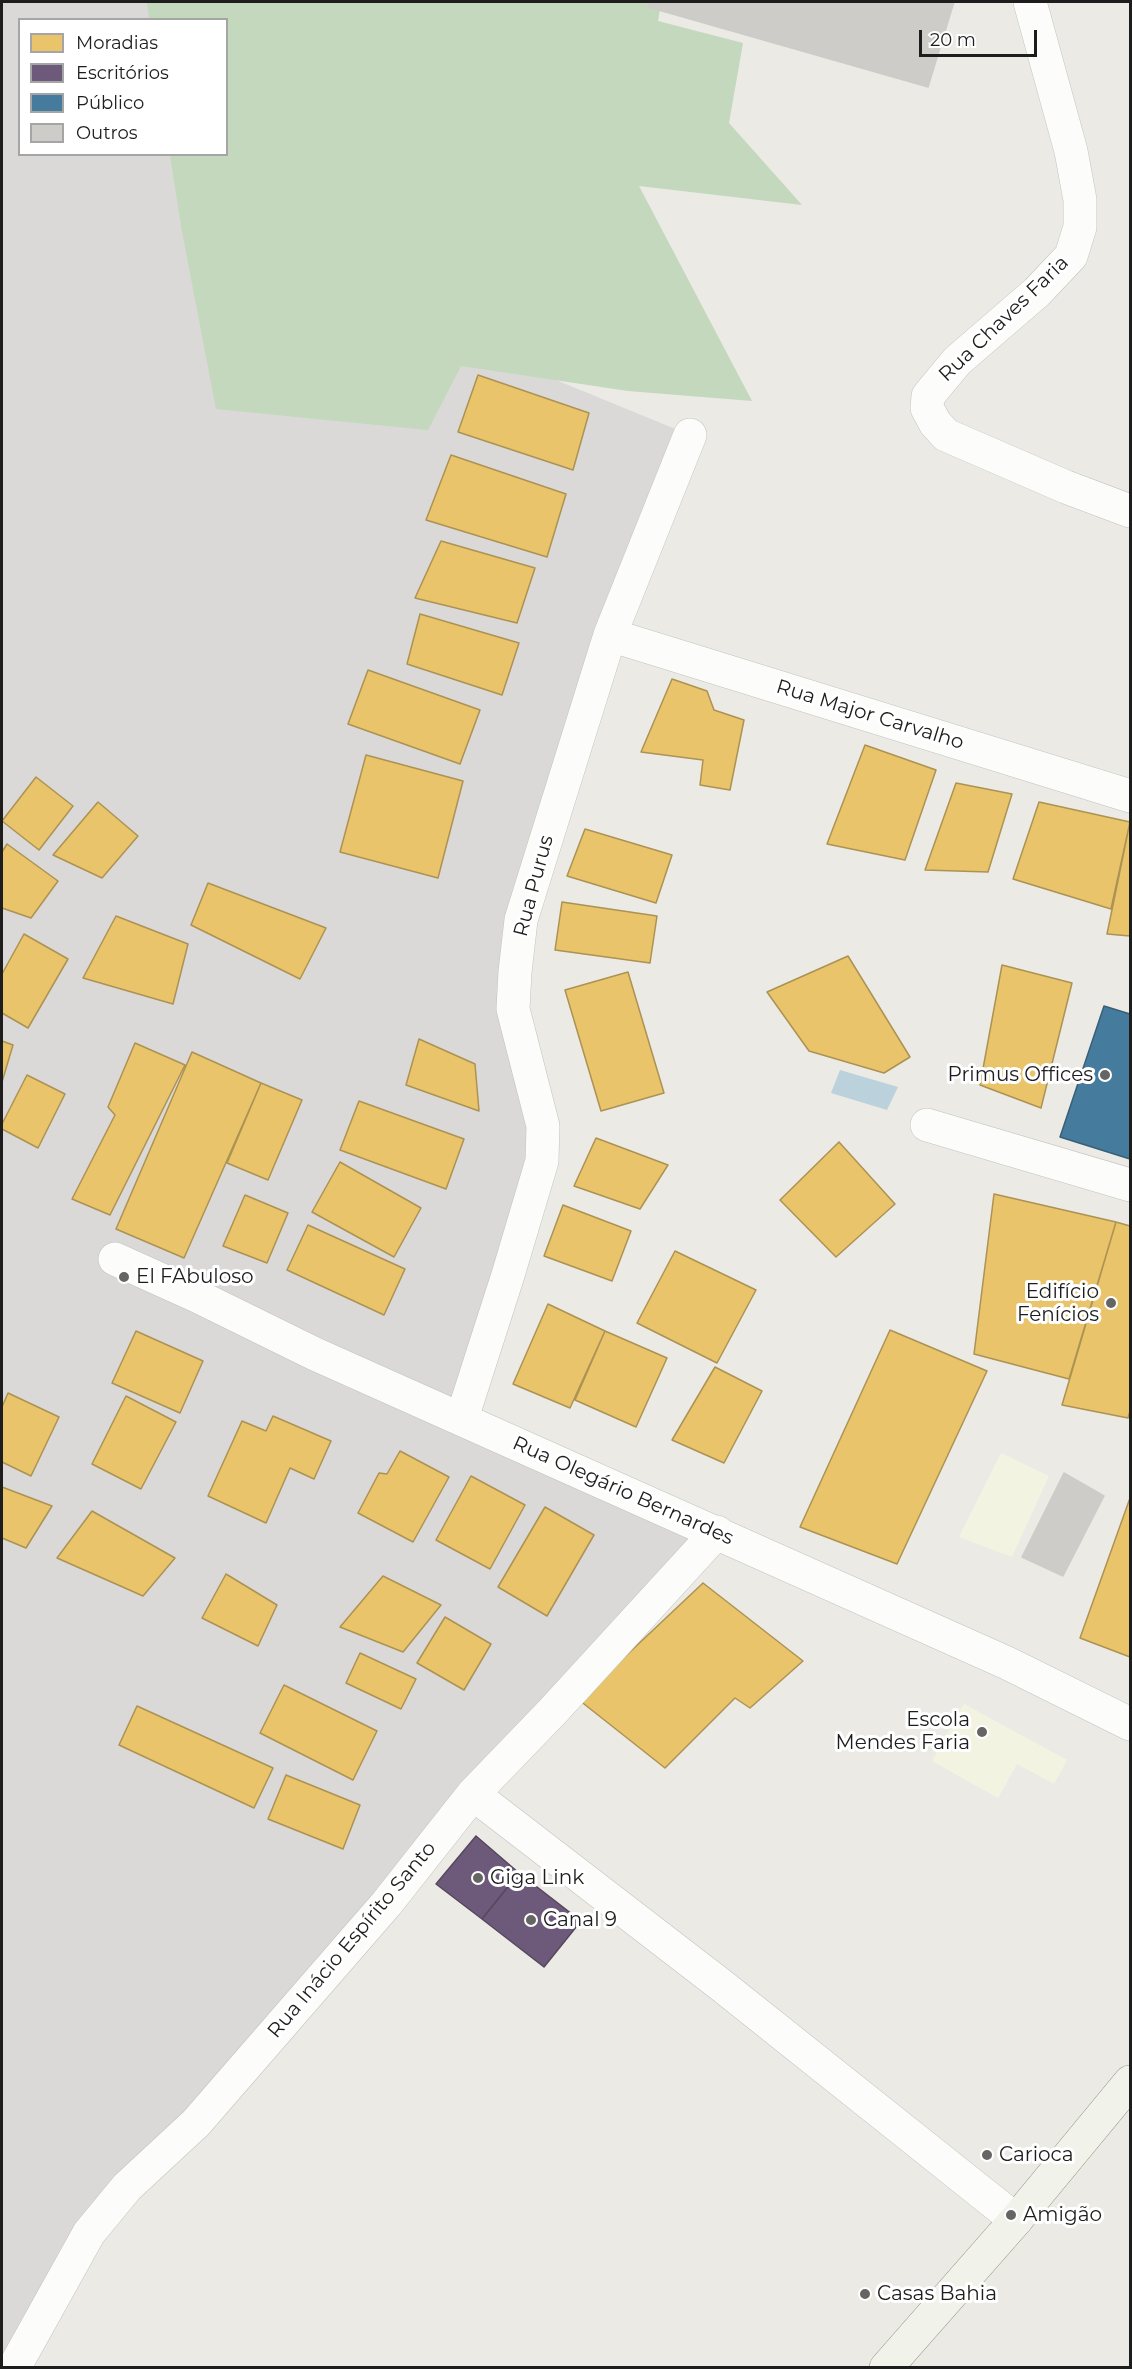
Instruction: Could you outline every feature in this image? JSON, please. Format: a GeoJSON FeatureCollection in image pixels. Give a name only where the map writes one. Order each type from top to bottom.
{"type":"FeatureCollection","features":[{"type":"Feature","properties":{"kind":"main road"},"geometry":{"type":"LineString","coordinates":[[886,2367],[1016,2220],[1131,2082]]}},
{"type":"Feature","properties":{"kind":"street","name":"Rua Chaves Faria"},"geometry":{"type":"LineString","coordinates":[[1030,2],[1071,151],[1080,200],[1080,227],[1071,256],[1037,292],[957,361],[928,396],[927,408],[935,423],[946,435],[1066,487],[1131,511]]}},
{"type":"Feature","properties":{"kind":"street","name":"Rua Purus"},"geometry":{"type":"LineString","coordinates":[[462,1418],[542,1161],[543,1126],[513,1009],[514,972],[521,920],[610,635],[690,435]]}},
{"type":"Feature","properties":{"kind":"street","name":"Rua Major Carvalho"},"geometry":{"type":"LineString","coordinates":[[610,635],[1131,796]]}},
{"type":"Feature","properties":{"kind":"street"},"geometry":{"type":"LineString","coordinates":[[927,1125],[1131,1185]]}},
{"type":"Feature","properties":{"kind":"street","name":"Rua Olegário Bernardes"},"geometry":{"type":"LineString","coordinates":[[116,1259],[315,1354],[1007,1663],[1131,1724]]}},
{"type":"Feature","properties":{"kind":"street","name":"Rua Inácio Espírito Santo"},"geometry":{"type":"LineString","coordinates":[[14,2367],[89,2233],[127,2187],[181,2137],[226,2088],[387,1903],[473,1794],[553,1711],[717,1532]]}},
{"type":"Feature","properties":{"kind":"street"},"geometry":{"type":"LineString","coordinates":[[473,1794],[721,1985],[1016,2220]]}},
{"type":"Feature","properties":{"kind":"shaded area"},"geometry":{"type":"Polygon","coordinates":[[[2,2],[155,2],[157,18],[18,18],[18,156],[173,156],[181,226],[690,435],[515,972],[543,1126],[461,1419],[712,1532],[105,2207],[2,2368],[2,2]]]}},
{"type":"Feature","properties":{"kind":"shaded area"},"geometry":{"type":"Polygon","coordinates":[[[1001,1453],[1049,1476],[1012,1557],[959,1537],[1001,1453]]]}},
{"type":"Feature","properties":{"kind":"shaded area","name":"Escola Mendes Faria"},"geometry":{"type":"Polygon","coordinates":[[[964,1704],[1067,1760],[1054,1784],[1017,1764],[998,1798],[932,1761],[964,1704]]]}},
{"type":"Feature","properties":{"kind":"green space"},"geometry":{"type":"Polygon","coordinates":[[[147,2],[661,2],[658,21],[743,43],[729,123],[802,205],[639,186],[752,401],[628,391],[461,366],[428,430],[216,409],[181,226],[170,156],[228,156],[228,18],[149,18],[147,2]]]}},
{"type":"Feature","properties":{"kind":"water"},"geometry":{"type":"Polygon","coordinates":[[[840,1070],[898,1087],[887,1110],[831,1093],[840,1070]]]}},
{"type":"Feature","properties":{"kind":"building: Moradias"},"geometry":{"type":"Polygon","coordinates":[[[478,375],[589,413],[573,470],[458,432],[478,375]]]}},
{"type":"Feature","properties":{"kind":"building: Moradias"},"geometry":{"type":"Polygon","coordinates":[[[451,455],[566,494],[547,557],[426,520],[451,455]]]}},
{"type":"Feature","properties":{"kind":"building: Moradias"},"geometry":{"type":"Polygon","coordinates":[[[441,541],[535,568],[517,623],[415,598],[441,541]]]}},
{"type":"Feature","properties":{"kind":"building: Moradias"},"geometry":{"type":"Polygon","coordinates":[[[420,614],[519,643],[502,695],[407,664],[420,614]]]}},
{"type":"Feature","properties":{"kind":"building: Moradias"},"geometry":{"type":"Polygon","coordinates":[[[368,670],[480,710],[460,764],[348,724],[368,670]]]}},
{"type":"Feature","properties":{"kind":"building: Moradias"},"geometry":{"type":"Polygon","coordinates":[[[672,679],[707,691],[714,710],[744,720],[730,790],[700,785],[703,760],[641,752],[672,679]]]}},
{"type":"Feature","properties":{"kind":"building: Moradias"},"geometry":{"type":"Polygon","coordinates":[[[865,745],[936,770],[905,860],[827,844],[865,745]]]}},
{"type":"Feature","properties":{"kind":"building: Moradias"},"geometry":{"type":"Polygon","coordinates":[[[366,755],[463,781],[438,878],[340,852],[366,755]]]}},
{"type":"Feature","properties":{"kind":"building: Moradias"},"geometry":{"type":"Polygon","coordinates":[[[36,777],[73,806],[39,850],[2,821],[36,777]]]}},
{"type":"Feature","properties":{"kind":"building: Moradias"},"geometry":{"type":"Polygon","coordinates":[[[956,783],[1012,794],[988,872],[925,870],[956,783]]]}},
{"type":"Feature","properties":{"kind":"building: Moradias"},"geometry":{"type":"Polygon","coordinates":[[[98,802],[138,836],[102,878],[53,855],[98,802]]]}},
{"type":"Feature","properties":{"kind":"building: Moradias"},"geometry":{"type":"Polygon","coordinates":[[[1039,802],[1130,822],[1111,909],[1013,879],[1039,802]]]}},
{"type":"Feature","properties":{"kind":"building: Moradias"},"geometry":{"type":"Polygon","coordinates":[[[1130,822],[1130,936],[1107,934],[1130,822]]]}},
{"type":"Feature","properties":{"kind":"building: Moradias"},"geometry":{"type":"Polygon","coordinates":[[[585,829],[672,855],[656,903],[567,876],[585,829]]]}},
{"type":"Feature","properties":{"kind":"building: Moradias"},"geometry":{"type":"Polygon","coordinates":[[[7,844],[58,881],[31,918],[2,908],[2,852],[7,844]]]}},
{"type":"Feature","properties":{"kind":"building: Moradias"},"geometry":{"type":"Polygon","coordinates":[[[208,883],[326,928],[300,979],[191,925],[208,883]]]}},
{"type":"Feature","properties":{"kind":"building: Moradias"},"geometry":{"type":"Polygon","coordinates":[[[562,902],[657,916],[650,963],[555,950],[562,902]]]}},
{"type":"Feature","properties":{"kind":"building: Moradias"},"geometry":{"type":"Polygon","coordinates":[[[116,916],[188,944],[173,1004],[83,978],[116,916]]]}},
{"type":"Feature","properties":{"kind":"building: Moradias"},"geometry":{"type":"Polygon","coordinates":[[[24,934],[68,959],[28,1028],[2,1013],[2,974],[24,934]]]}},
{"type":"Feature","properties":{"kind":"building: Moradias"},"geometry":{"type":"Polygon","coordinates":[[[848,956],[910,1057],[884,1073],[809,1051],[767,992],[848,956]]]}},
{"type":"Feature","properties":{"kind":"building: Moradias"},"geometry":{"type":"Polygon","coordinates":[[[1002,965],[1072,983],[1041,1108],[980,1085],[1002,965]]]}},
{"type":"Feature","properties":{"kind":"building: Moradias"},"geometry":{"type":"Polygon","coordinates":[[[628,972],[664,1093],[601,1111],[565,990],[628,972]]]}},
{"type":"Feature","properties":{"kind":"building: Moradias"},"geometry":{"type":"Polygon","coordinates":[[[419,1039],[475,1064],[479,1111],[406,1085],[419,1039]]]}},
{"type":"Feature","properties":{"kind":"building: Moradias"},"geometry":{"type":"Polygon","coordinates":[[[2,1041],[13,1045],[2,1082],[2,1041]]]}},
{"type":"Feature","properties":{"kind":"building: Moradias"},"geometry":{"type":"Polygon","coordinates":[[[135,1043],[185,1065],[110,1215],[72,1199],[115,1115],[108,1107],[135,1043]]]}},
{"type":"Feature","properties":{"kind":"building: Moradias"},"geometry":{"type":"Polygon","coordinates":[[[192,1052],[261,1083],[184,1258],[116,1229],[192,1052]]]}},
{"type":"Feature","properties":{"kind":"building: Moradias"},"geometry":{"type":"Polygon","coordinates":[[[27,1075],[65,1094],[38,1148],[2,1129],[2,1124],[27,1075]]]}},
{"type":"Feature","properties":{"kind":"building: Moradias"},"geometry":{"type":"Polygon","coordinates":[[[261,1083],[302,1100],[268,1180],[227,1163],[261,1083]]]}},
{"type":"Feature","properties":{"kind":"building: Moradias"},"geometry":{"type":"Polygon","coordinates":[[[359,1101],[464,1139],[446,1189],[340,1150],[359,1101]]]}},
{"type":"Feature","properties":{"kind":"building: Moradias"},"geometry":{"type":"Polygon","coordinates":[[[596,1138],[668,1165],[640,1209],[574,1186],[596,1138]]]}},
{"type":"Feature","properties":{"kind":"building: Moradias"},"geometry":{"type":"Polygon","coordinates":[[[839,1142],[895,1204],[836,1257],[780,1200],[839,1142]]]}},
{"type":"Feature","properties":{"kind":"building: Moradias"},"geometry":{"type":"Polygon","coordinates":[[[340,1162],[421,1208],[394,1257],[312,1212],[340,1162]]]}},
{"type":"Feature","properties":{"kind":"building: Moradias"},"geometry":{"type":"Polygon","coordinates":[[[994,1194],[1116,1222],[1069,1379],[974,1354],[994,1194]]]}},
{"type":"Feature","properties":{"kind":"building: Moradias"},"geometry":{"type":"Polygon","coordinates":[[[245,1195],[288,1213],[267,1263],[223,1246],[245,1195]]]}},
{"type":"Feature","properties":{"kind":"building: Moradias"},"geometry":{"type":"Polygon","coordinates":[[[563,1205],[631,1231],[612,1281],[544,1256],[563,1205]]]}},
{"type":"Feature","properties":{"kind":"building: Moradias","name":"Edifício Fenícios"},"geometry":{"type":"Polygon","coordinates":[[[1116,1222],[1130,1226],[1130,1411],[1128,1418],[1062,1405],[1116,1222]]]}},
{"type":"Feature","properties":{"kind":"building: Moradias"},"geometry":{"type":"Polygon","coordinates":[[[308,1225],[405,1269],[384,1315],[287,1270],[308,1225]]]}},
{"type":"Feature","properties":{"kind":"building: Moradias"},"geometry":{"type":"Polygon","coordinates":[[[675,1251],[756,1290],[717,1363],[637,1323],[675,1251]]]}},
{"type":"Feature","properties":{"kind":"building: Moradias"},"geometry":{"type":"Polygon","coordinates":[[[548,1304],[605,1331],[570,1408],[513,1384],[548,1304]]]}},
{"type":"Feature","properties":{"kind":"building: Moradias"},"geometry":{"type":"Polygon","coordinates":[[[890,1330],[987,1371],[897,1564],[800,1527],[890,1330]]]}},
{"type":"Feature","properties":{"kind":"building: Moradias"},"geometry":{"type":"Polygon","coordinates":[[[136,1331],[203,1361],[180,1413],[112,1383],[136,1331]]]}},
{"type":"Feature","properties":{"kind":"building: Moradias"},"geometry":{"type":"Polygon","coordinates":[[[605,1331],[667,1358],[636,1427],[575,1400],[605,1331]]]}},
{"type":"Feature","properties":{"kind":"building: Moradias"},"geometry":{"type":"Polygon","coordinates":[[[715,1367],[762,1391],[724,1463],[672,1440],[715,1367]]]}},
{"type":"Feature","properties":{"kind":"building: Moradias"},"geometry":{"type":"Polygon","coordinates":[[[8,1393],[59,1417],[31,1476],[2,1462],[2,1407],[8,1393]]]}},
{"type":"Feature","properties":{"kind":"building: Moradias"},"geometry":{"type":"Polygon","coordinates":[[[126,1396],[176,1422],[141,1489],[92,1464],[126,1396]]]}},
{"type":"Feature","properties":{"kind":"building: Moradias"},"geometry":{"type":"Polygon","coordinates":[[[273,1416],[331,1441],[314,1479],[290,1468],[266,1523],[208,1496],[242,1421],[266,1431],[273,1416]]]}},
{"type":"Feature","properties":{"kind":"building: Moradias"},"geometry":{"type":"Polygon","coordinates":[[[400,1451],[449,1477],[413,1542],[358,1513],[379,1473],[387,1474],[400,1451]]]}},
{"type":"Feature","properties":{"kind":"building: Moradias"},"geometry":{"type":"Polygon","coordinates":[[[471,1476],[525,1505],[490,1569],[436,1540],[471,1476]]]}},
{"type":"Feature","properties":{"kind":"building: Moradias"},"geometry":{"type":"Polygon","coordinates":[[[2,1487],[52,1506],[26,1548],[2,1538],[2,1487]]]}},
{"type":"Feature","properties":{"kind":"building: Moradias"},"geometry":{"type":"Polygon","coordinates":[[[1130,1498],[1130,1657],[1080,1638],[1130,1498]]]}},
{"type":"Feature","properties":{"kind":"building: Moradias"},"geometry":{"type":"Polygon","coordinates":[[[545,1507],[594,1535],[547,1616],[498,1587],[545,1507]]]}},
{"type":"Feature","properties":{"kind":"building: Moradias"},"geometry":{"type":"Polygon","coordinates":[[[92,1511],[175,1558],[143,1596],[57,1558],[92,1511]]]}},
{"type":"Feature","properties":{"kind":"building: Moradias"},"geometry":{"type":"Polygon","coordinates":[[[226,1574],[277,1605],[258,1646],[202,1618],[226,1574]]]}},
{"type":"Feature","properties":{"kind":"building: Moradias"},"geometry":{"type":"Polygon","coordinates":[[[383,1576],[441,1605],[403,1652],[340,1627],[383,1576]]]}},
{"type":"Feature","properties":{"kind":"building: Moradias"},"geometry":{"type":"Polygon","coordinates":[[[703,1583],[803,1661],[750,1708],[735,1698],[665,1768],[579,1700],[703,1583]]]}},
{"type":"Feature","properties":{"kind":"building: Moradias"},"geometry":{"type":"Polygon","coordinates":[[[445,1617],[491,1644],[464,1690],[417,1663],[445,1617]]]}},
{"type":"Feature","properties":{"kind":"building: Moradias"},"geometry":{"type":"Polygon","coordinates":[[[360,1653],[416,1679],[401,1709],[346,1683],[360,1653]]]}},
{"type":"Feature","properties":{"kind":"building: Moradias"},"geometry":{"type":"Polygon","coordinates":[[[284,1685],[377,1731],[353,1780],[260,1733],[284,1685]]]}},
{"type":"Feature","properties":{"kind":"building: Moradias"},"geometry":{"type":"Polygon","coordinates":[[[137,1706],[273,1768],[254,1808],[119,1745],[137,1706]]]}},
{"type":"Feature","properties":{"kind":"building: Moradias"},"geometry":{"type":"Polygon","coordinates":[[[286,1775],[360,1805],[343,1849],[268,1819],[286,1775]]]}},
{"type":"Feature","properties":{"kind":"building: Escritórios","name":"Giga Link"},"geometry":{"type":"Polygon","coordinates":[[[476,1836],[519,1873],[482,1919],[436,1884],[476,1836]]]}},
{"type":"Feature","properties":{"kind":"building: Escritórios","name":"Canal 9"},"geometry":{"type":"Polygon","coordinates":[[[519,1873],[581,1921],[544,1967],[482,1919],[519,1873]]]}},
{"type":"Feature","properties":{"kind":"building: Público","name":"Primus Offices"},"geometry":{"type":"Polygon","coordinates":[[[1104,1006],[1130,1014],[1130,1159],[1060,1137],[1104,1006]]]}},
{"type":"Feature","properties":{"kind":"building: Outros"},"geometry":{"type":"Polygon","coordinates":[[[650,2],[954,2],[928,87],[648,7],[650,2]]]}},
{"type":"Feature","properties":{"kind":"building: Outros"},"geometry":{"type":"Polygon","coordinates":[[[1064,1473],[1104,1496],[1063,1576],[1022,1557],[1064,1473]]]}},
{"type":"Feature","properties":{"kind":"place","name":"Primus Offices"},"geometry":{"type":"Point","coordinates":[1105,1075]}},
{"type":"Feature","properties":{"kind":"place","name":"El FAbuloso"},"geometry":{"type":"Point","coordinates":[124,1277]}},
{"type":"Feature","properties":{"kind":"place","name":"Edifício Fenícios"},"geometry":{"type":"Point","coordinates":[1111,1303]}},
{"type":"Feature","properties":{"kind":"place","name":"Escola Mendes Faria"},"geometry":{"type":"Point","coordinates":[982,1732]}},
{"type":"Feature","properties":{"kind":"place","name":"Giga Link"},"geometry":{"type":"Point","coordinates":[478,1878]}},
{"type":"Feature","properties":{"kind":"place","name":"Canal 9"},"geometry":{"type":"Point","coordinates":[531,1920]}},
{"type":"Feature","properties":{"kind":"place","name":"Carioca"},"geometry":{"type":"Point","coordinates":[987,2155]}},
{"type":"Feature","properties":{"kind":"place","name":"Amigão"},"geometry":{"type":"Point","coordinates":[1011,2215]}},
{"type":"Feature","properties":{"kind":"place","name":"Casas Bahia"},"geometry":{"type":"Point","coordinates":[865,2294]}}]}
